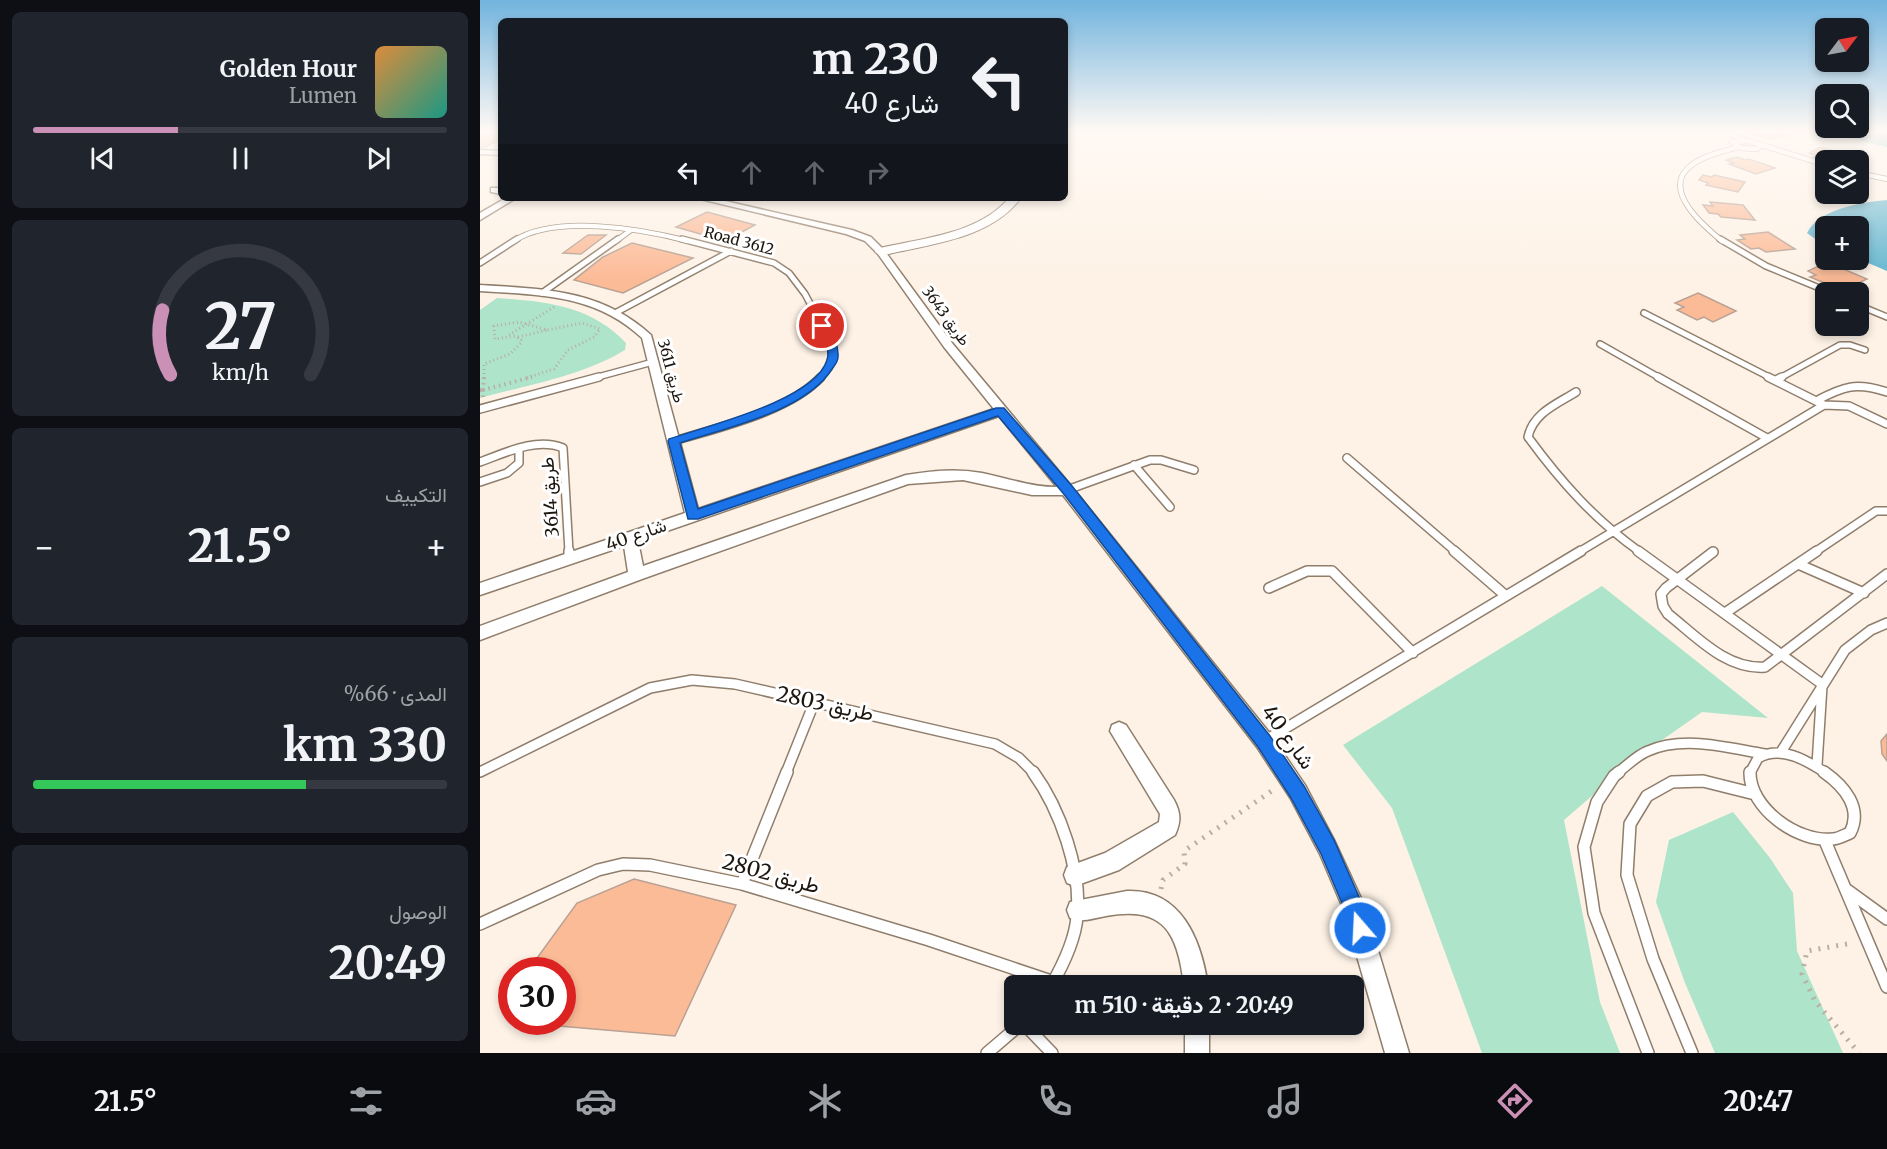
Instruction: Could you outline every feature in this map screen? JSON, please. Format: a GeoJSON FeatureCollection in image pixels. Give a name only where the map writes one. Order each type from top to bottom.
{"type":"FeatureCollection","features":[{"type":"Feature","properties":{"kind":"street"},"geometry":{"type":"LineString","coordinates":[[480,218],[507,201]]}},
{"type":"Feature","properties":{"kind":"street","name":"طريق 3643"},"geometry":{"type":"LineString","coordinates":[[715,201],[838,229],[868,239],[881,252],[948,345],[1000,411]]}},
{"type":"Feature","properties":{"kind":"street"},"geometry":{"type":"LineString","coordinates":[[881,252],[966,230],[1001,214],[1013,201]]}},
{"type":"Feature","properties":{"kind":"street","name":"طريق 3611"},"geometry":{"type":"LineString","coordinates":[[480,288],[570,297],[617,312],[630,320],[646,337],[693,516]]}},
{"type":"Feature","properties":{"kind":"street","name":"شارع 40"},"geometry":{"type":"LineString","coordinates":[[480,588],[1000,411],[1067,490],[1264,741],[1289,779],[1327,847],[1354,908],[1397,1053]]}},
{"type":"Feature","properties":{"kind":"street","name":"شارع 40"},"geometry":{"type":"LineString","coordinates":[[480,633],[636,574],[906,480],[928,476],[961,475],[1045,491],[1067,490]]}},
{"type":"Feature","properties":{"kind":"street"},"geometry":{"type":"LineString","coordinates":[[630,537],[636,574]]}},
{"type":"Feature","properties":{"kind":"street"},"geometry":{"type":"LineString","coordinates":[[1075,875],[1121,856],[1167,828],[1170,821],[1167,807],[1119,731]]}},
{"type":"Feature","properties":{"kind":"street"},"geometry":{"type":"LineString","coordinates":[[1078,910],[1141,902],[1156,906],[1169,916],[1179,930],[1191,960],[1194,975]]}},
{"type":"Feature","properties":{"kind":"street"},"geometry":{"type":"LineString","coordinates":[[1197,1035],[1197,1053]]}},
{"type":"Feature","properties":{"kind":"lane"},"geometry":{"type":"LineString","coordinates":[[1680,181],[1683,198],[1692,212],[1724,241],[1744,254],[1815,286]]}},
{"type":"Feature","properties":{"kind":"lane","name":"Road 3612"},"geometry":{"type":"LineString","coordinates":[[480,263],[526,233],[560,225],[669,235],[774,263],[788,270],[831,342],[833,359],[821,378],[810,388],[781,405],[674,441]]}},
{"type":"Feature","properties":{"kind":"lane"},"geometry":{"type":"LineString","coordinates":[[542,293],[631,230]]}},
{"type":"Feature","properties":{"kind":"lane"},"geometry":{"type":"LineString","coordinates":[[617,312],[731,251]]}},
{"type":"Feature","properties":{"kind":"lane"},"geometry":{"type":"LineString","coordinates":[[1869,310],[1887,317]]}},
{"type":"Feature","properties":{"kind":"lane"},"geometry":{"type":"LineString","coordinates":[[1644,313],[1824,405]]}},
{"type":"Feature","properties":{"kind":"lane"},"geometry":{"type":"LineString","coordinates":[[1600,344],[1767,438]]}},
{"type":"Feature","properties":{"kind":"lane"},"geometry":{"type":"LineString","coordinates":[[1776,380],[1840,345],[1850,345],[1865,350]]}},
{"type":"Feature","properties":{"kind":"lane"},"geometry":{"type":"LineString","coordinates":[[481,408],[653,362]]}},
{"type":"Feature","properties":{"kind":"lane"},"geometry":{"type":"LineString","coordinates":[[1816,401],[1847,385],[1863,385],[1887,392]]}},
{"type":"Feature","properties":{"kind":"lane"},"geometry":{"type":"LineString","coordinates":[[1576,392],[1533,420],[1528,427],[1528,437],[1563,484],[1595,518],[1611,531],[1822,684]]}},
{"type":"Feature","properties":{"kind":"lane"},"geometry":{"type":"LineString","coordinates":[[1264,741],[1413,654],[1611,531],[1824,405],[1851,407],[1887,424]]}},
{"type":"Feature","properties":{"kind":"lane","name":"طريق 3614"},"geometry":{"type":"LineString","coordinates":[[480,462],[544,443],[556,443],[563,448],[569,558]]}},
{"type":"Feature","properties":{"kind":"lane"},"geometry":{"type":"LineString","coordinates":[[480,482],[515,469],[519,463],[519,450]]}},
{"type":"Feature","properties":{"kind":"lane"},"geometry":{"type":"LineString","coordinates":[[1347,458],[1506,596]]}},
{"type":"Feature","properties":{"kind":"lane"},"geometry":{"type":"LineString","coordinates":[[1067,490],[1155,459],[1194,470]]}},
{"type":"Feature","properties":{"kind":"lane"},"geometry":{"type":"LineString","coordinates":[[1134,465],[1170,507]]}},
{"type":"Feature","properties":{"kind":"lane"},"geometry":{"type":"LineString","coordinates":[[1725,613],[1876,511],[1887,511]]}},
{"type":"Feature","properties":{"kind":"lane"},"geometry":{"type":"LineString","coordinates":[[1713,552],[1661,594],[1663,606],[1668,614],[1728,660],[1754,669],[1766,667],[1887,574]]}},
{"type":"Feature","properties":{"kind":"lane"},"geometry":{"type":"LineString","coordinates":[[1798,564],[1864,593]]}},
{"type":"Feature","properties":{"kind":"lane"},"geometry":{"type":"LineString","coordinates":[[1269,588],[1309,568],[1332,571],[1413,654]]}},
{"type":"Feature","properties":{"kind":"lane"},"geometry":{"type":"LineString","coordinates":[[1781,752],[1845,650],[1871,630],[1887,623]]}},
{"type":"Feature","properties":{"kind":"lane","name":"طريق 2803"},"geometry":{"type":"LineString","coordinates":[[480,772],[650,688],[697,678],[995,744],[1015,755],[1032,770],[1044,789],[1069,848],[1075,875],[1078,910],[1070,946],[1057,975]]}},
{"type":"Feature","properties":{"kind":"lane"},"geometry":{"type":"LineString","coordinates":[[1817,765],[1822,684]]}},
{"type":"Feature","properties":{"kind":"lane"},"geometry":{"type":"LineString","coordinates":[[742,884],[814,703]]}},
{"type":"Feature","properties":{"kind":"lane"},"geometry":{"type":"LineString","coordinates":[[1648,1053],[1594,913],[1584,847],[1597,802],[1614,776],[1646,751],[1674,743],[1708,745],[1765,754],[1781,752],[1817,765],[1838,782],[1852,802],[1856,820],[1850,833],[1844,838],[1825,841],[1793,830],[1777,820],[1755,794],[1751,781],[1751,769],[1755,760],[1765,754]]}},
{"type":"Feature","properties":{"kind":"lane"},"geometry":{"type":"LineString","coordinates":[[1692,1053],[1653,958],[1628,875],[1630,824],[1647,796],[1672,782],[1703,781],[1755,794]]}},
{"type":"Feature","properties":{"kind":"lane"},"geometry":{"type":"LineString","coordinates":[[1825,841],[1887,987]]}},
{"type":"Feature","properties":{"kind":"lane","name":"طريق 2802"},"geometry":{"type":"LineString","coordinates":[[480,924],[598,870],[623,864],[650,865],[742,884],[929,940],[1028,975]]}},
{"type":"Feature","properties":{"kind":"lane"},"geometry":{"type":"LineString","coordinates":[[1847,890],[1887,919]]}},
{"type":"Feature","properties":{"kind":"lane"},"geometry":{"type":"LineString","coordinates":[[987,1053],[1009,1035]]}},
{"type":"Feature","properties":{"kind":"lane"},"geometry":{"type":"LineString","coordinates":[[1034,1035],[1052,1053]]}},
{"type":"Feature","properties":{"kind":"path"},"geometry":{"type":"LineString","coordinates":[[547,330],[529,323],[519,322],[494,326],[495,339],[509,335],[529,323],[570,297]]}},
{"type":"Feature","properties":{"kind":"path"},"geometry":{"type":"LineString","coordinates":[[482,390],[556,369],[568,351],[593,338],[600,329],[596,325],[587,323],[518,338],[509,335]]}},
{"type":"Feature","properties":{"kind":"path"},"geometry":{"type":"LineString","coordinates":[[481,408],[484,364],[514,351],[521,343],[518,338]]}},
{"type":"Feature","properties":{"kind":"path"},"geometry":{"type":"LineString","coordinates":[[1156,906],[1163,880],[1185,864],[1184,851],[1289,779]]}},
{"type":"Feature","properties":{"kind":"path"},"geometry":{"type":"LineString","coordinates":[[1847,944],[1807,951],[1802,974],[1815,1001],[1859,1053]]}},
{"type":"Feature","properties":{"kind":"green space"},"geometry":{"type":"Polygon","coordinates":[[[497,298],[533,301],[583,313],[613,331],[626,343],[625,350],[573,373],[480,398],[480,310],[497,298]]]}},
{"type":"Feature","properties":{"kind":"green space"},"geometry":{"type":"Polygon","coordinates":[[[1602,586],[1768,718],[1702,712],[1635,759],[1564,820],[1600,1002],[1620,1053],[1482,1053],[1392,808],[1343,745],[1602,586]]]}},
{"type":"Feature","properties":{"kind":"green space"},"geometry":{"type":"Polygon","coordinates":[[[1733,812],[1770,858],[1793,893],[1797,951],[1843,1053],[1715,1053],[1685,983],[1656,902],[1669,840],[1733,812]]]}},
{"type":"Feature","properties":{"kind":"water"},"geometry":{"type":"Polygon","coordinates":[[[1887,200],[1887,271],[1869,263],[1869,216],[1825,216],[1842,208],[1887,200]]]}},
{"type":"Feature","properties":{"kind":"water"},"geometry":{"type":"Polygon","coordinates":[[[1815,223],[1815,239],[1807,233],[1815,223]]]}},
{"type":"Feature","properties":{"kind":"building"},"geometry":{"type":"Polygon","coordinates":[[[1702,181],[1745,182],[1738,192],[1706,185],[1708,183],[1702,181]]]}},
{"type":"Feature","properties":{"kind":"building"},"geometry":{"type":"Polygon","coordinates":[[[1710,202],[1743,205],[1755,220],[1721,217],[1718,214],[1709,213],[1703,205],[1713,206],[1710,202]]]}},
{"type":"Feature","properties":{"kind":"building"},"geometry":{"type":"Polygon","coordinates":[[[707,212],[755,225],[725,241],[676,227],[707,212]]]}},
{"type":"Feature","properties":{"kind":"building"},"geometry":{"type":"Polygon","coordinates":[[[1768,232],[1795,249],[1766,252],[1759,248],[1751,249],[1737,240],[1745,239],[1740,235],[1768,232]]]}},
{"type":"Feature","properties":{"kind":"building"},"geometry":{"type":"Polygon","coordinates":[[[588,235],[606,235],[581,254],[563,253],[588,235]]]}},
{"type":"Feature","properties":{"kind":"building"},"geometry":{"type":"Polygon","coordinates":[[[632,243],[693,258],[623,293],[574,280],[603,257],[632,243]]]}},
{"type":"Feature","properties":{"kind":"building"},"geometry":{"type":"Polygon","coordinates":[[[1815,268],[1815,270],[1846,270],[1867,279],[1860,282],[1822,282],[1810,277],[1816,275],[1808,271],[1815,268]]]}},
{"type":"Feature","properties":{"kind":"building"},"geometry":{"type":"Polygon","coordinates":[[[1698,293],[1736,311],[1713,322],[1704,317],[1697,320],[1677,310],[1684,307],[1675,303],[1698,293]]]}},
{"type":"Feature","properties":{"kind":"building"},"geometry":{"type":"Polygon","coordinates":[[[1887,734],[1887,761],[1882,754],[1881,741],[1887,734]]]}},
{"type":"Feature","properties":{"kind":"building"},"geometry":{"type":"Polygon","coordinates":[[[634,879],[736,905],[675,1036],[576,1027],[576,957],[538,957],[577,903],[634,879]]]}},
{"type":"Feature","properties":{"kind":"route"},"geometry":{"type":"LineString","coordinates":[[822,326],[834,351],[833,359],[821,378],[810,388],[781,405],[674,441],[693,516],[1000,411],[1067,490],[1264,741],[1298,792],[1327,847],[1354,908],[1360,928]]}}]}
